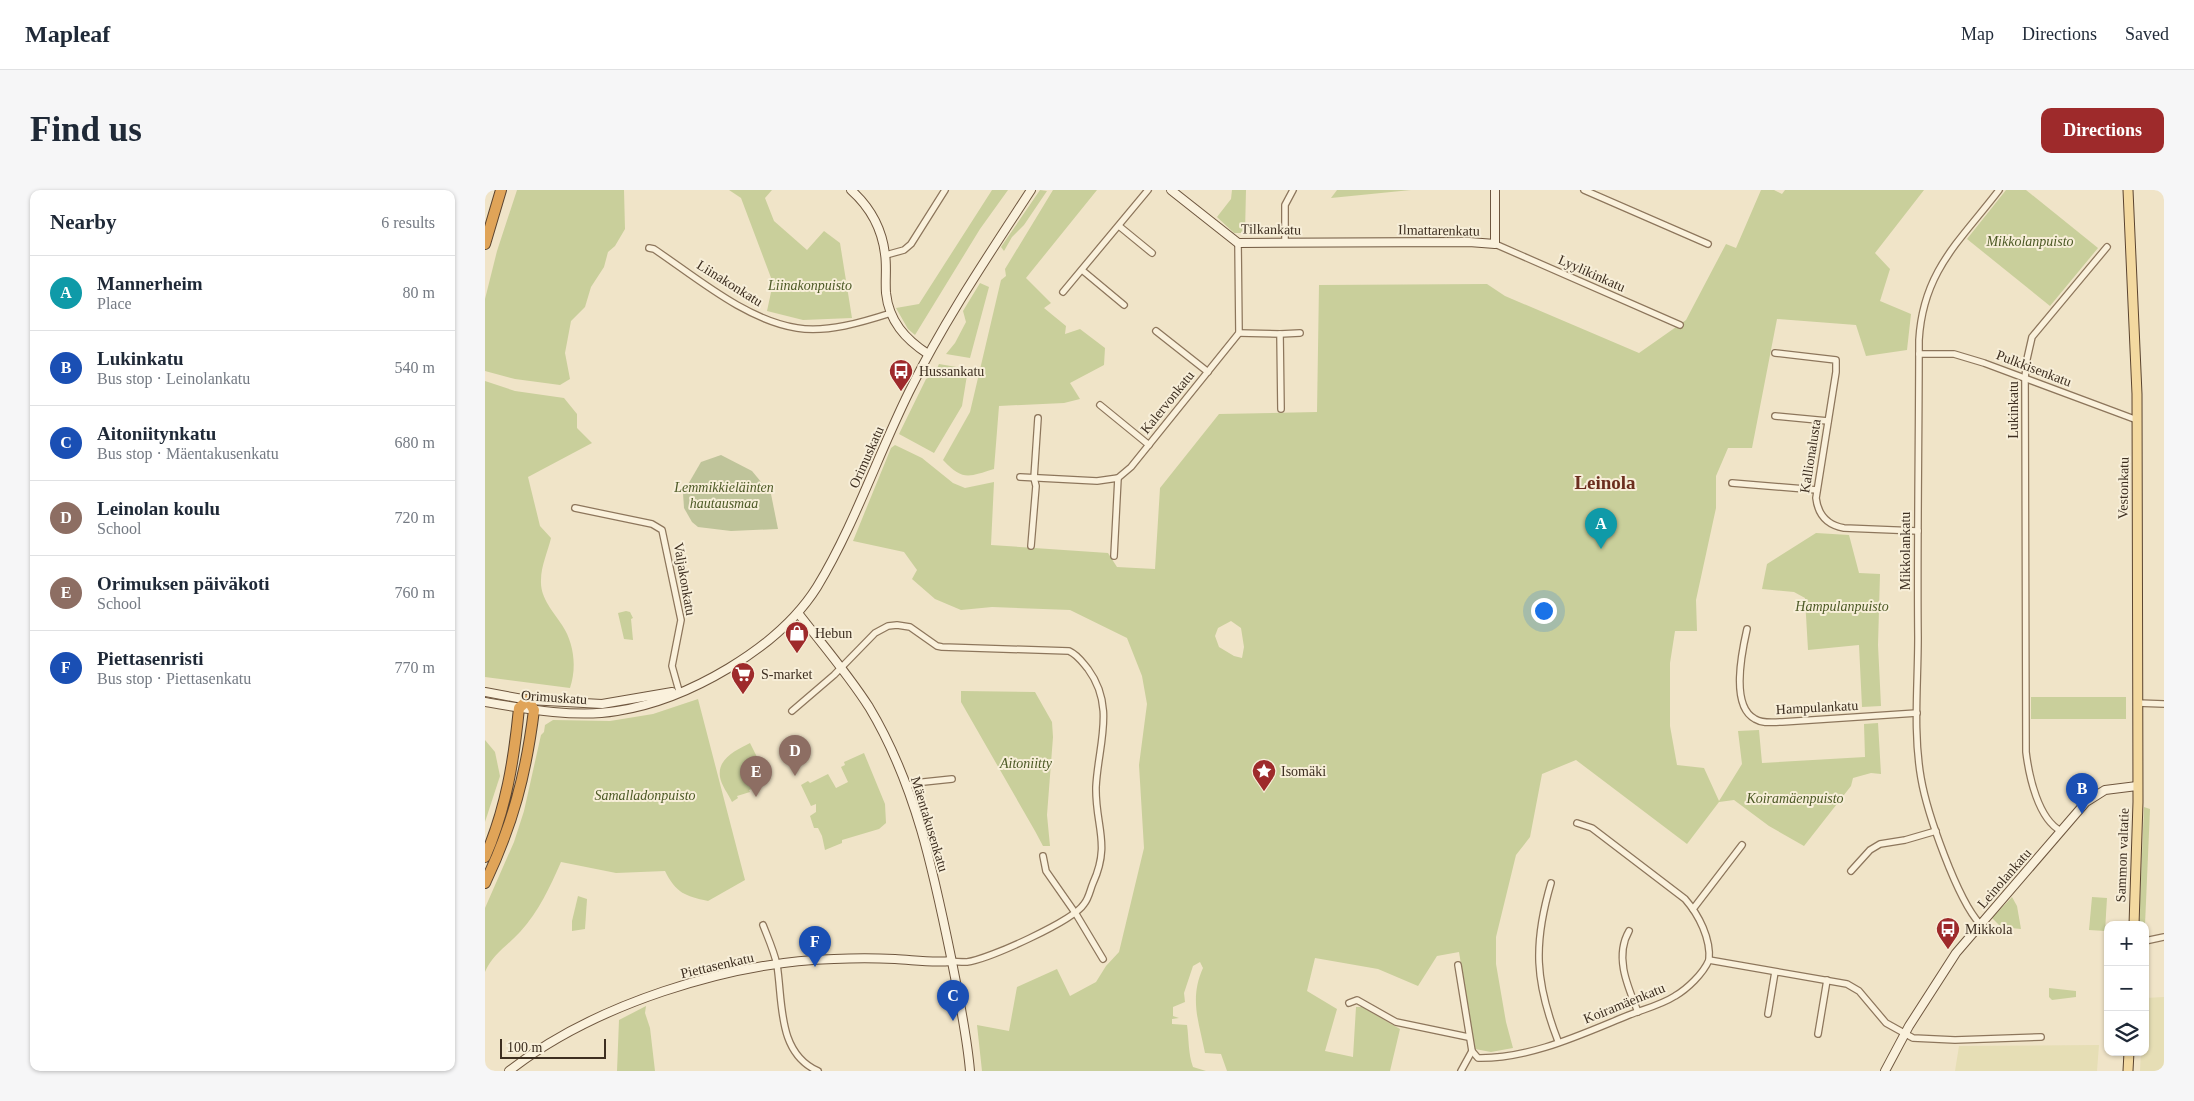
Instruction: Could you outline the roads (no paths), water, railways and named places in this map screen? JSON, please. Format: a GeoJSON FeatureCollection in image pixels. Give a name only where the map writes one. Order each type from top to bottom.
{"type":"FeatureCollection","features":[{"type":"Feature","properties":{"kind":"highway"},"geometry":{"type":"LineString","coordinates":[[485,244],[501,190]]}},
{"type":"Feature","properties":{"kind":"highway"},"geometry":{"type":"LineString","coordinates":[[485,858],[505,801],[515,749],[519,708],[528,700],[534,710],[517,804],[507,833],[485,883]]}},
{"type":"Feature","properties":{"kind":"main road"},"geometry":{"type":"LineString","coordinates":[[851,190],[871,213],[881,236],[886,255],[886,292],[891,313],[906,338],[928,354]]}},
{"type":"Feature","properties":{"kind":"main road","name":"Orimuskatu"},"geometry":{"type":"LineString","coordinates":[[485,702],[534,710],[587,713],[616,711],[665,699],[719,674],[770,640],[797,613],[816,589],[843,538],[907,394],[928,354],[956,303],[1031,190]]}},
{"type":"Feature","properties":{"kind":"main road","name":"Tilkankatu"},"geometry":{"type":"LineString","coordinates":[[1171,190],[1238,242],[1389,242]]}},
{"type":"Feature","properties":{"kind":"main road","name":"Ilmattarenkatu"},"geometry":{"type":"LineString","coordinates":[[1389,242],[1495,244],[1495,190]]}},
{"type":"Feature","properties":{"kind":"main road","name":"Vestonkatu"},"geometry":{"type":"LineString","coordinates":[[2128,190],[2137,420],[2137,786]]}},
{"type":"Feature","properties":{"kind":"main road","name":"Mäentakusenkatu"},"geometry":{"type":"LineString","coordinates":[[797,613],[841,668],[879,727],[907,786],[943,915],[970,1071]]}},
{"type":"Feature","properties":{"kind":"main road","name":"Orimuskatu"},"geometry":{"type":"LineString","coordinates":[[485,692],[528,700],[602,704],[679,691]]}},
{"type":"Feature","properties":{"kind":"main road","name":"Leinolankatu"},"geometry":{"type":"LineString","coordinates":[[1885,1071],[1905,1034],[1943,973],[1980,924],[2086,802],[2105,790],[2137,786]]}},
{"type":"Feature","properties":{"kind":"main road","name":"Sammon valtatie"},"geometry":{"type":"LineString","coordinates":[[2133,921],[2137,786]]}},
{"type":"Feature","properties":{"kind":"main road","name":"Piettasenkatu"},"geometry":{"type":"LineString","coordinates":[[509,1071],[567,1034],[634,1003],[696,981],[777,964],[814,960],[864,958],[951,961]]}},
{"type":"Feature","properties":{"kind":"main road"},"geometry":{"type":"LineString","coordinates":[[2128,1071],[2129,1056]]}},
{"type":"Feature","properties":{"kind":"street"},"geometry":{"type":"LineString","coordinates":[[886,255],[904,250],[911,244],[945,190]]}},
{"type":"Feature","properties":{"kind":"street"},"geometry":{"type":"LineString","coordinates":[[1063,292],[1148,190]]}},
{"type":"Feature","properties":{"kind":"street"},"geometry":{"type":"LineString","coordinates":[[1285,242],[1285,205],[1293,190]]}},
{"type":"Feature","properties":{"kind":"street"},"geometry":{"type":"LineString","coordinates":[[1584,190],[1708,244]]}},
{"type":"Feature","properties":{"kind":"street","name":"Mikkolankatu"},"geometry":{"type":"LineString","coordinates":[[1980,924],[1969,911],[1936,831],[1921,776],[1917,713],[1919,354],[1924,304],[1936,272],[1948,253],[1999,190]]}},
{"type":"Feature","properties":{"kind":"street"},"geometry":{"type":"LineString","coordinates":[[1119,226],[1152,253]]}},
{"type":"Feature","properties":{"kind":"street"},"geometry":{"type":"LineString","coordinates":[[1238,242],[1239,333],[1300,333]]}},
{"type":"Feature","properties":{"kind":"street","name":"Lyylikinkatu"},"geometry":{"type":"LineString","coordinates":[[1495,244],[1679,325]]}},
{"type":"Feature","properties":{"kind":"street","name":"Lukinkatu"},"geometry":{"type":"LineString","coordinates":[[2061,831],[2049,823],[2043,812],[2031,778],[2026,752],[2025,378],[2032,337],[2107,247]]}},
{"type":"Feature","properties":{"kind":"street","name":"Liinakonkatu"},"geometry":{"type":"LineString","coordinates":[[649,248],[654,249],[740,306],[771,322],[799,328],[821,328],[854,323],[891,313]]}},
{"type":"Feature","properties":{"kind":"street"},"geometry":{"type":"LineString","coordinates":[[1082,270],[1124,305]]}},
{"type":"Feature","properties":{"kind":"street"},"geometry":{"type":"LineString","coordinates":[[1156,331],[1208,372]]}},
{"type":"Feature","properties":{"kind":"street","name":"Kalervonkatu"},"geometry":{"type":"LineString","coordinates":[[1118,478],[1131,467],[1239,333]]}},
{"type":"Feature","properties":{"kind":"street"},"geometry":{"type":"LineString","coordinates":[[1280,334],[1281,409]]}},
{"type":"Feature","properties":{"kind":"street","name":"Kallionalusta"},"geometry":{"type":"LineString","coordinates":[[1775,353],[1836,360],[1817,490],[1817,507],[1821,515],[1834,526],[1917,531]]}},
{"type":"Feature","properties":{"kind":"street","name":"Pulkkisenkatu"},"geometry":{"type":"LineString","coordinates":[[1919,354],[1954,354],[2025,378],[2137,420]]}},
{"type":"Feature","properties":{"kind":"street"},"geometry":{"type":"LineString","coordinates":[[1100,405],[1149,445]]}},
{"type":"Feature","properties":{"kind":"street"},"geometry":{"type":"LineString","coordinates":[[1775,416],[1828,422]]}},
{"type":"Feature","properties":{"kind":"street"},"geometry":{"type":"LineString","coordinates":[[1031,546],[1036,486],[1034,478],[1038,418]]}},
{"type":"Feature","properties":{"kind":"street"},"geometry":{"type":"LineString","coordinates":[[1020,477],[1097,481],[1118,478],[1114,556]]}},
{"type":"Feature","properties":{"kind":"street"},"geometry":{"type":"LineString","coordinates":[[1732,483],[1817,490]]}},
{"type":"Feature","properties":{"kind":"street","name":"Valjakonkatu"},"geometry":{"type":"LineString","coordinates":[[575,508],[652,524],[661,530],[681,620],[672,666],[679,691]]}},
{"type":"Feature","properties":{"kind":"street"},"geometry":{"type":"LineString","coordinates":[[793,710],[841,668],[875,633],[888,626],[897,625],[910,628],[942,648],[1065,650],[1076,654],[1098,685],[1104,716],[1096,788],[1103,854],[1101,865],[1085,903],[1076,914],[1006,949],[966,962],[951,961]]}},
{"type":"Feature","properties":{"kind":"street","name":"Hampulankatu"},"geometry":{"type":"LineString","coordinates":[[1747,629],[1741,654],[1740,685],[1742,701],[1752,718],[1761,722],[1782,722],[1917,713]]}},
{"type":"Feature","properties":{"kind":"street"},"geometry":{"type":"LineString","coordinates":[[2137,703],[2164,704]]}},
{"type":"Feature","properties":{"kind":"street"},"geometry":{"type":"LineString","coordinates":[[907,786],[952,779]]}},
{"type":"Feature","properties":{"kind":"street"},"geometry":{"type":"LineString","coordinates":[[1577,823],[1597,832],[1680,895],[1693,909],[1703,931],[1709,960],[1847,984],[1855,988],[1879,1017],[1913,1038],[1946,1040],[2041,1037]]}},
{"type":"Feature","properties":{"kind":"street"},"geometry":{"type":"LineString","coordinates":[[1851,870],[1879,844],[1905,840],[1936,831]]}},
{"type":"Feature","properties":{"kind":"street"},"geometry":{"type":"LineString","coordinates":[[1693,909],[1742,845]]}},
{"type":"Feature","properties":{"kind":"street"},"geometry":{"type":"LineString","coordinates":[[1043,856],[1045,871],[1076,914],[1103,959]]}},
{"type":"Feature","properties":{"kind":"street"},"geometry":{"type":"LineString","coordinates":[[1551,883],[1540,927],[1539,962],[1543,998],[1558,1042]]}},
{"type":"Feature","properties":{"kind":"street"},"geometry":{"type":"LineString","coordinates":[[763,925],[777,964],[780,1000],[789,1041],[801,1060],[818,1071]]}},
{"type":"Feature","properties":{"kind":"street"},"geometry":{"type":"LineString","coordinates":[[1629,931],[1625,942],[1623,961],[1626,978],[1638,1012]]}},
{"type":"Feature","properties":{"kind":"street"},"geometry":{"type":"LineString","coordinates":[[2149,940],[2164,937]]}},
{"type":"Feature","properties":{"kind":"street","name":"Koiramäenkatu"},"geometry":{"type":"LineString","coordinates":[[1472,1051],[1478,1058],[1500,1057],[1558,1042],[1638,1012],[1677,996],[1697,977],[1709,960]]}},
{"type":"Feature","properties":{"kind":"street"},"geometry":{"type":"LineString","coordinates":[[1458,965],[1472,1051],[1461,1071]]}},
{"type":"Feature","properties":{"kind":"street"},"geometry":{"type":"LineString","coordinates":[[1768,1014],[1775,972]]}},
{"type":"Feature","properties":{"kind":"street"},"geometry":{"type":"LineString","coordinates":[[1818,1034],[1827,980]]}},
{"type":"Feature","properties":{"kind":"street"},"geometry":{"type":"LineString","coordinates":[[1349,1003],[1357,1000],[1382,1016],[1396,1022],[1469,1037]]}},
{"type":"Feature","properties":{"kind":"place","name":"Hussankatu"},"geometry":{"type":"Point","coordinates":[901,392]}},
{"type":"Feature","properties":{"kind":"place","name":"Mannerheim"},"geometry":{"type":"Point","coordinates":[1601,549]}},
{"type":"Feature","properties":{"kind":"place","name":"Hebun"},"geometry":{"type":"Point","coordinates":[797,654]}},
{"type":"Feature","properties":{"kind":"place","name":"S-market"},"geometry":{"type":"Point","coordinates":[743,695]}},
{"type":"Feature","properties":{"kind":"place","name":"Leinolan koulu"},"geometry":{"type":"Point","coordinates":[795,776]}},
{"type":"Feature","properties":{"kind":"place","name":"Isomäki"},"geometry":{"type":"Point","coordinates":[1264,792]}},
{"type":"Feature","properties":{"kind":"place","name":"Orimuksen päiväkoti"},"geometry":{"type":"Point","coordinates":[756,797]}},
{"type":"Feature","properties":{"kind":"place","name":"Lukinkatu"},"geometry":{"type":"Point","coordinates":[2082,814]}},
{"type":"Feature","properties":{"kind":"place","name":"Mikkola"},"geometry":{"type":"Point","coordinates":[1948,950]}},
{"type":"Feature","properties":{"kind":"place","name":"Piettasenristi"},"geometry":{"type":"Point","coordinates":[815,967]}},
{"type":"Feature","properties":{"kind":"place","name":"Aitoniitynkatu"},"geometry":{"type":"Point","coordinates":[953,1021]}},
{"type":"Feature","properties":{"kind":"district","name":"Leinola"},"geometry":{"type":"Point","coordinates":[1605,482]}},
{"type":"Feature","properties":{"kind":"park label","name":"Mikkolanpuisto"},"geometry":{"type":"Point","coordinates":[2030,241]}},
{"type":"Feature","properties":{"kind":"park label","name":"Liinakonpuisto"},"geometry":{"type":"Point","coordinates":[810,285]}},
{"type":"Feature","properties":{"kind":"park label","name":"Lemmikkieläinten hautausmaa"},"geometry":{"type":"Point","coordinates":[724,496]}},
{"type":"Feature","properties":{"kind":"park label","name":"Hampulanpuisto"},"geometry":{"type":"Point","coordinates":[1842,606]}},
{"type":"Feature","properties":{"kind":"park label","name":"Aitoniitty"},"geometry":{"type":"Point","coordinates":[1026,763]}},
{"type":"Feature","properties":{"kind":"park label","name":"Samalladonpuisto"},"geometry":{"type":"Point","coordinates":[645,795]}},
{"type":"Feature","properties":{"kind":"park label","name":"Koiramäenpuisto"},"geometry":{"type":"Point","coordinates":[1795,798]}}]}
